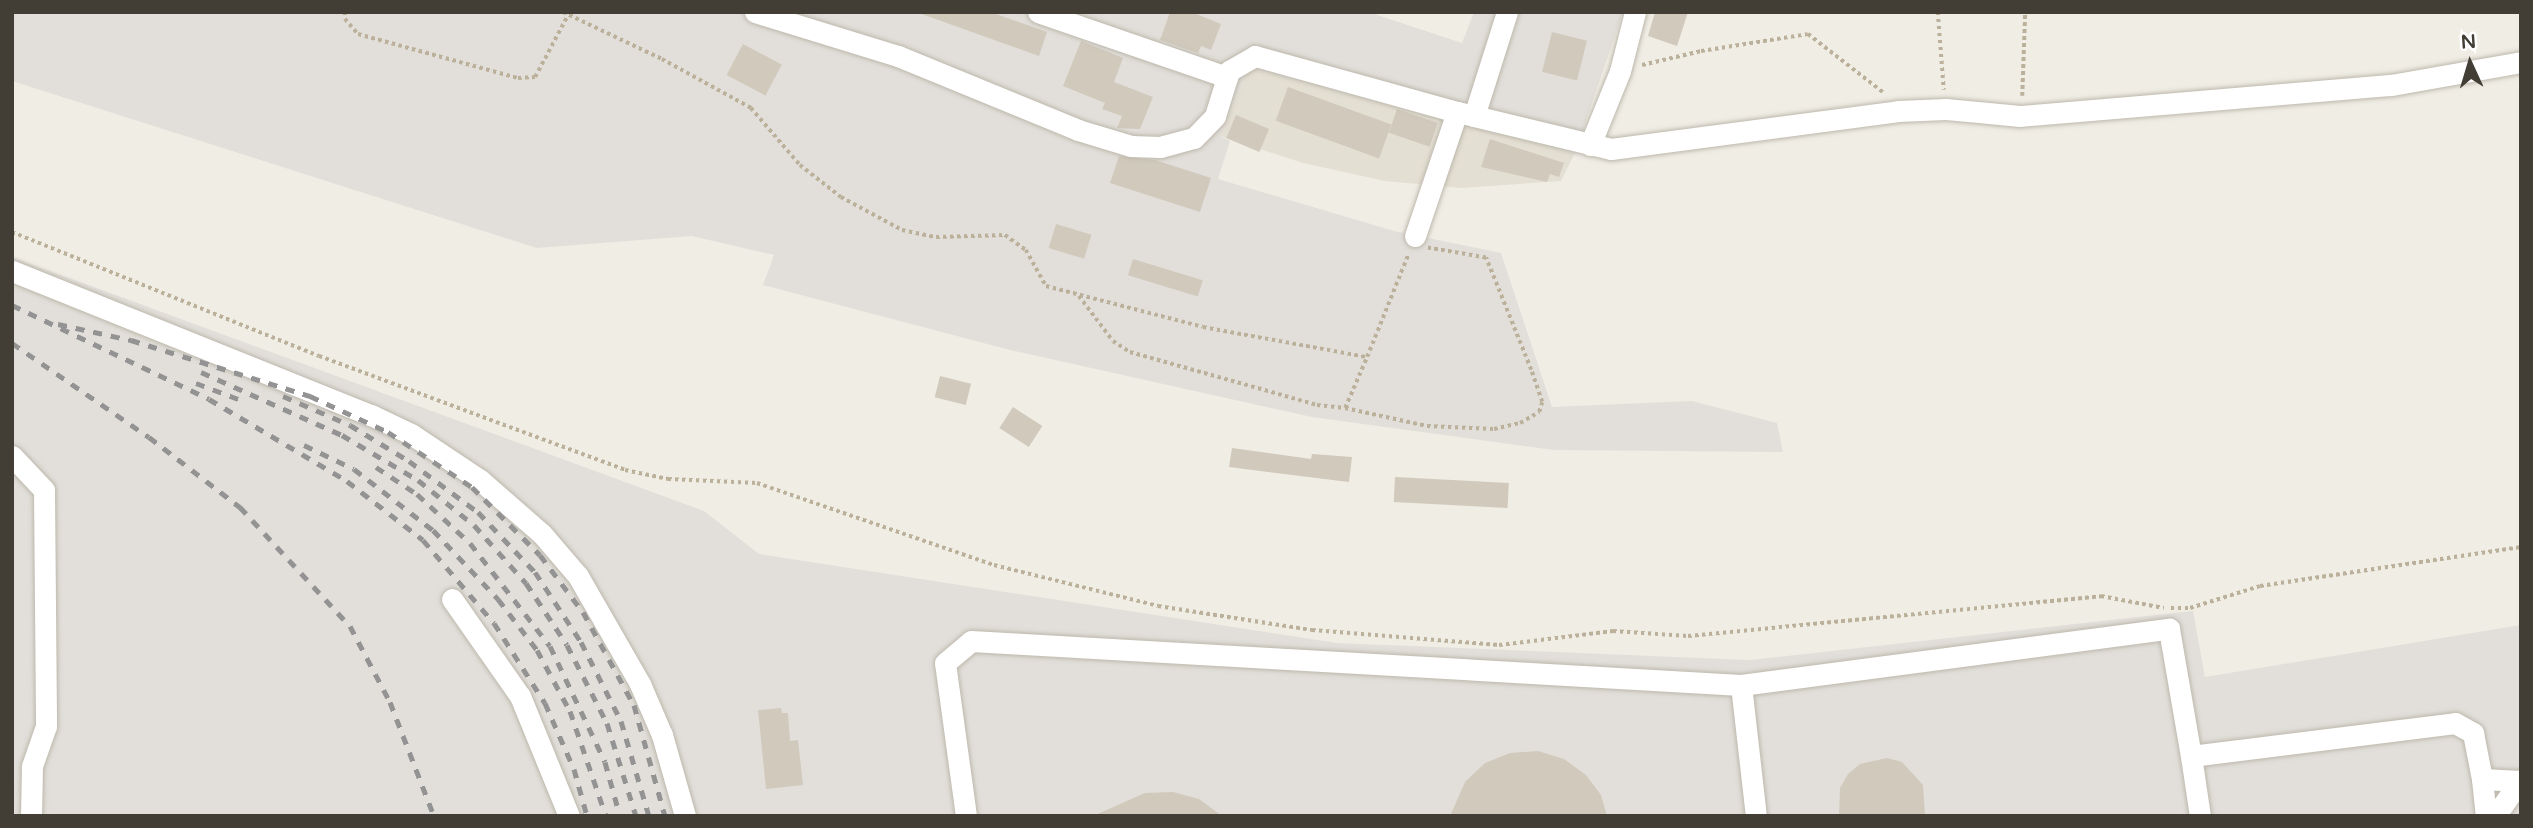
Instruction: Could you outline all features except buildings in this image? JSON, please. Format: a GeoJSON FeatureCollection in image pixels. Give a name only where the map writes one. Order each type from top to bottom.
{"type":"FeatureCollection","features":[{"type":"Feature","properties":{"kind":"street"},"geometry":{"type":"LineString","coordinates":[[755,12],[898,56],[1078,130],[1131,146],[1160,147],[1194,138],[1215,116],[1229,71],[1255,56],[1466,114],[1611,149],[1898,111],[1946,109],[2020,116],[2391,85],[2521,62]]}},
{"type":"Feature","properties":{"kind":"street"},"geometry":{"type":"LineString","coordinates":[[1038,12],[1227,77]]}},
{"type":"Feature","properties":{"kind":"street"},"geometry":{"type":"LineString","coordinates":[[1414,241],[1507,12]]}},
{"type":"Feature","properties":{"kind":"street"},"geometry":{"type":"LineString","coordinates":[[1590,145],[1620,71],[1635,12]]}},
{"type":"Feature","properties":{"kind":"street"},"geometry":{"type":"LineString","coordinates":[[12,271],[371,415],[411,434],[480,480],[542,534],[578,576],[640,684],[662,735],[685,816]]}},
{"type":"Feature","properties":{"kind":"street"},"geometry":{"type":"LineString","coordinates":[[12,456],[44,490],[46,726],[32,766],[31,816]]}},
{"type":"Feature","properties":{"kind":"street"},"geometry":{"type":"LineString","coordinates":[[452,599],[520,696],[569,816]]}},
{"type":"Feature","properties":{"kind":"street"},"geometry":{"type":"LineString","coordinates":[[966,816],[944,663],[971,641],[1741,685],[2169,629],[2200,816]]}},
{"type":"Feature","properties":{"kind":"street"},"geometry":{"type":"LineString","coordinates":[[1741,685],[1756,816]]}},
{"type":"Feature","properties":{"kind":"street"},"geometry":{"type":"LineString","coordinates":[[2192,756],[2455,723],[2473,733],[2486,816]]}},
{"type":"Feature","properties":{"kind":"street"},"geometry":{"type":"LineString","coordinates":[[2482,779],[2521,781]]}},
{"type":"Feature","properties":{"kind":"street"},"geometry":{"type":"LineString","coordinates":[[2495,816],[2521,781]]}},
{"type":"Feature","properties":{"kind":"path"},"geometry":{"type":"LineString","coordinates":[[345,12],[345,19],[358,34],[518,78],[535,77],[565,13],[662,58],[751,108],[800,165],[841,197],[902,230],[936,237],[1005,235],[1026,250],[1046,286],[1203,327],[1367,357]]}},
{"type":"Feature","properties":{"kind":"path"},"geometry":{"type":"LineString","coordinates":[[1938,12],[1946,109]]}},
{"type":"Feature","properties":{"kind":"path"},"geometry":{"type":"LineString","coordinates":[[2020,116],[2025,12]]}},
{"type":"Feature","properties":{"kind":"path"},"geometry":{"type":"LineString","coordinates":[[1620,71],[1701,51],[1808,34],[1884,93],[1898,111]]}},
{"type":"Feature","properties":{"kind":"path"},"geometry":{"type":"LineString","coordinates":[[12,232],[319,356],[625,470],[668,478],[757,483],[994,565],[1158,606],[1312,631],[1499,645],[1613,631],[1688,636],[1750,631],[2101,596],[2164,608],[2190,608],[2260,586],[2521,547]]}},
{"type":"Feature","properties":{"kind":"path"},"geometry":{"type":"LineString","coordinates":[[1078,294],[1113,341],[1130,352],[1317,405],[1345,408],[1427,426],[1494,429],[1520,423],[1539,412],[1542,402],[1486,258],[1414,241],[1345,408]]}},
{"type":"Feature","properties":{"kind":"path"},"geometry":{"type":"LineString","coordinates":[[2169,629],[2190,608]]}},
{"type":"Feature","properties":{"kind":"shaded area"},"geometry":{"type":"Polygon","coordinates":[[[12,12],[1368,12],[1462,43],[1474,12],[1623,12],[1575,153],[1249,68],[1220,136],[1230,141],[1218,179],[1394,231],[1501,253],[1552,407],[1692,401],[1777,423],[1783,452],[1554,450],[1312,417],[1010,350],[763,285],[774,255],[692,236],[537,248],[12,81],[12,12]]]}},
{"type":"Feature","properties":{"kind":"shaded area"},"geometry":{"type":"Polygon","coordinates":[[[1249,68],[1575,153],[1561,181],[1461,188],[1385,181],[1303,163],[1220,136],[1249,68]]]}},
{"type":"Feature","properties":{"kind":"shaded area"},"geometry":{"type":"Polygon","coordinates":[[[12,257],[704,511],[759,554],[1337,643],[1750,660],[2193,611],[2205,677],[2521,625],[2521,816],[12,816],[12,257]]]}},
{"type":"Feature","properties":{"kind":"railway"},"geometry":{"type":"LineString","coordinates":[[12,305],[209,399],[347,481],[423,540],[494,623],[545,703],[574,769],[587,816]]}},
{"type":"Feature","properties":{"kind":"railway"},"geometry":{"type":"LineString","coordinates":[[58,324],[131,340],[310,396],[388,432],[472,487],[540,555],[583,612],[634,705],[665,816]]}},
{"type":"Feature","properties":{"kind":"railway"},"geometry":{"type":"LineString","coordinates":[[12,343],[149,437],[240,507],[350,626],[390,702],[434,816]]}},
{"type":"Feature","properties":{"kind":"railway"},"geometry":{"type":"LineString","coordinates":[[201,372],[342,435],[418,480],[474,525],[526,583],[567,645],[607,723],[636,816]]}},
{"type":"Feature","properties":{"kind":"railway"},"geometry":{"type":"LineString","coordinates":[[196,383],[241,400]]}},
{"type":"Feature","properties":{"kind":"railway"},"geometry":{"type":"LineString","coordinates":[[283,396],[350,425],[409,461],[478,512],[535,572],[581,642],[621,721],[649,816]]}},
{"type":"Feature","properties":{"kind":"railway"},"geometry":{"type":"LineString","coordinates":[[304,445],[354,469],[433,530],[498,599],[537,650],[570,711],[606,816]]}},
{"type":"Feature","properties":{"kind":"railway"},"geometry":{"type":"LineString","coordinates":[[376,467],[417,494],[470,543],[550,646],[605,762],[620,816]]}}]}
